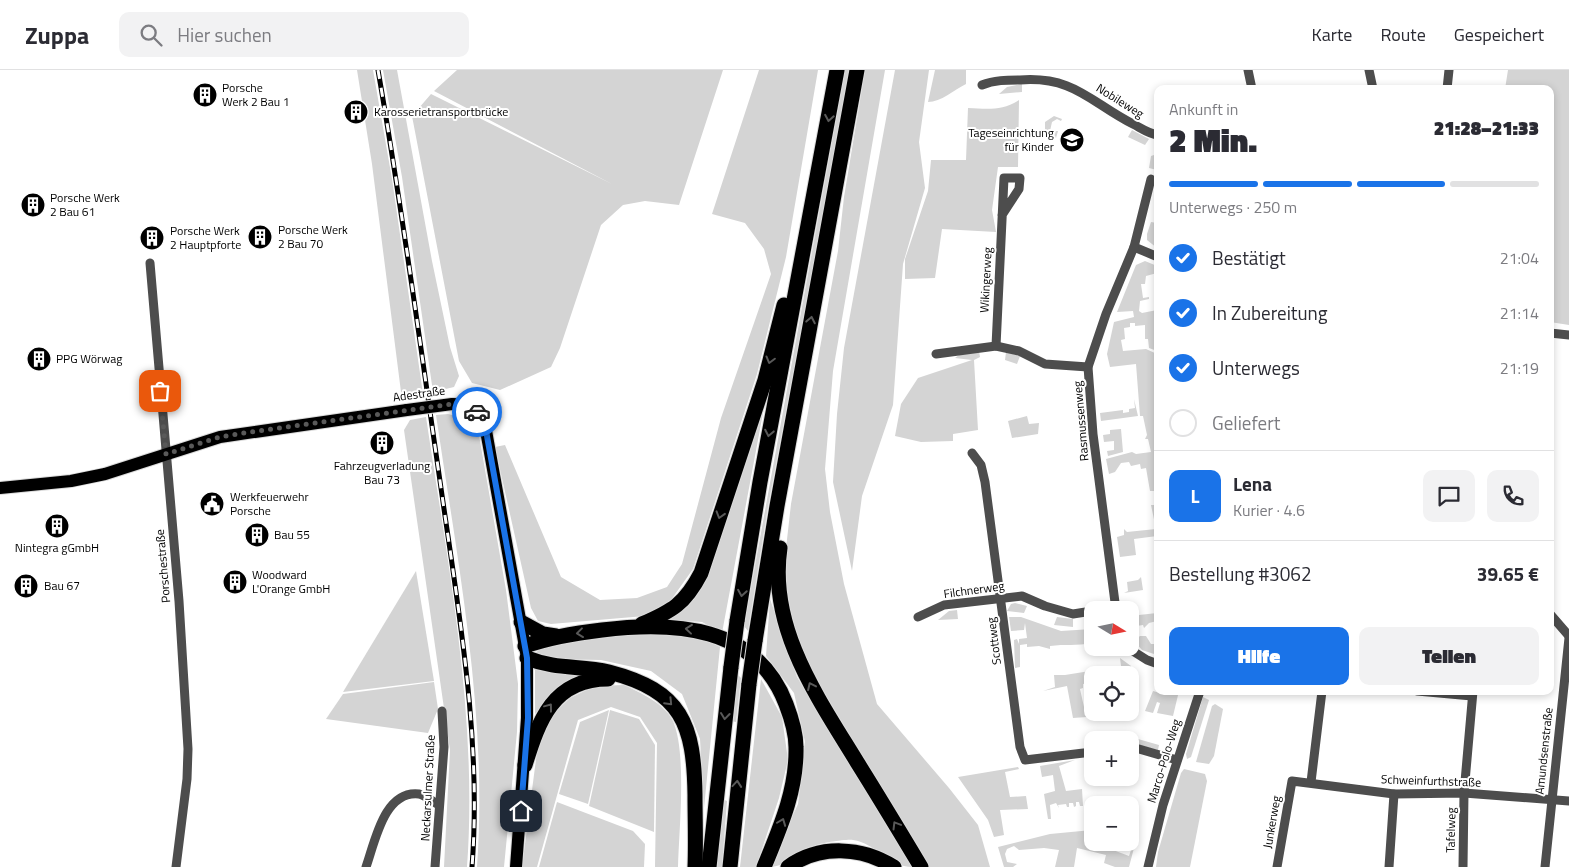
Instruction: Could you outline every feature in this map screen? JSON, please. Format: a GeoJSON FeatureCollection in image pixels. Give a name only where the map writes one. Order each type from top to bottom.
{"type":"FeatureCollection","features":[{"type":"Feature","properties":{"kind":"highway"},"geometry":{"type":"LineString","coordinates":[[709,867],[737,621],[760,482],[837,70]]}},
{"type":"Feature","properties":{"kind":"highway"},"geometry":{"type":"LineString","coordinates":[[730,867],[755,641],[777,506],[857,70]]}},
{"type":"Feature","properties":{"kind":"highway"},"geometry":{"type":"LineString","coordinates":[[636,626],[677,607],[692,590],[701,573],[765,380],[787,291],[802,265]]}},
{"type":"Feature","properties":{"kind":"highway"},"geometry":{"type":"LineString","coordinates":[[777,506],[782,532],[777,580],[789,636],[817,698],[921,867]]}},
{"type":"Feature","properties":{"kind":"highway"},"geometry":{"type":"LineString","coordinates":[[521,622],[543,634],[557,636],[636,626],[697,629],[721,637],[744,649],[766,670],[781,691],[790,716],[796,745],[795,774],[787,810],[764,867]]}},
{"type":"Feature","properties":{"kind":"highway"},"geometry":{"type":"LineString","coordinates":[[526,652],[557,636]]}},
{"type":"Feature","properties":{"kind":"highway"},"geometry":{"type":"LineString","coordinates":[[526,652],[550,666],[608,672],[651,687],[665,697],[676,709],[686,727],[693,752],[695,773],[694,867]]}},
{"type":"Feature","properties":{"kind":"highway"},"geometry":{"type":"LineString","coordinates":[[525,764],[540,719],[557,697],[568,689],[595,679],[627,678]]}},
{"type":"Feature","properties":{"kind":"highway"},"geometry":{"type":"LineString","coordinates":[[788,867],[810,856],[841,851],[868,855],[894,867]]}},
{"type":"Feature","properties":{"kind":"main road","name":"Adestraße"},"geometry":{"type":"LineString","coordinates":[[0,488],[71,481],[96,476],[220,437],[452,404],[465,404],[472,408],[485,425],[499,512],[526,652],[528,718],[516,867]]}},
{"type":"Feature","properties":{"kind":"street"},"geometry":{"type":"LineString","coordinates":[[1248,70],[1251,85]]}},
{"type":"Feature","properties":{"kind":"street"},"geometry":{"type":"LineString","coordinates":[[1369,70],[1372,85]]}},
{"type":"Feature","properties":{"kind":"street"},"geometry":{"type":"LineString","coordinates":[[1447,85],[1449,70]]}},
{"type":"Feature","properties":{"kind":"street","name":"Nobileweg"},"geometry":{"type":"LineString","coordinates":[[982,85],[1042,75],[1076,88],[1114,114],[1154,134]]}},
{"type":"Feature","properties":{"kind":"street","name":"Rasmussenweg"},"geometry":{"type":"LineString","coordinates":[[1114,601],[1093,434],[1088,367],[1106,314],[1134,246],[1151,179]]}},
{"type":"Feature","properties":{"kind":"street","name":"Wikingerweg"},"geometry":{"type":"LineString","coordinates":[[996,346],[1002,215]]}},
{"type":"Feature","properties":{"kind":"street"},"geometry":{"type":"LineString","coordinates":[[1134,246],[1154,255]]}},
{"type":"Feature","properties":{"kind":"street","name":"Porschestraße"},"geometry":{"type":"LineString","coordinates":[[150,262],[188,749],[187,779],[176,867]]}},
{"type":"Feature","properties":{"kind":"street"},"geometry":{"type":"LineString","coordinates":[[1554,333],[1569,335]]}},
{"type":"Feature","properties":{"kind":"street"},"geometry":{"type":"LineString","coordinates":[[936,354],[996,346],[1019,350],[1045,364],[1088,367]]}},
{"type":"Feature","properties":{"kind":"street","name":"Scottweg"},"geometry":{"type":"LineString","coordinates":[[972,453],[981,465],[982,470],[1020,747],[1025,760],[1084,753]]}},
{"type":"Feature","properties":{"kind":"street","name":"Filchnerweg"},"geometry":{"type":"LineString","coordinates":[[918,618],[944,605],[1022,596],[1045,606],[1073,614],[1084,612]]}},
{"type":"Feature","properties":{"kind":"street"},"geometry":{"type":"LineString","coordinates":[[1554,619],[1569,637]]}},
{"type":"Feature","properties":{"kind":"street","name":"Amundsenstraße"},"geometry":{"type":"LineString","coordinates":[[1545,867],[1569,637]]}},
{"type":"Feature","properties":{"kind":"street"},"geometry":{"type":"LineString","coordinates":[[1139,655],[1154,663]]}},
{"type":"Feature","properties":{"kind":"street","name":"Marco-Polo-Weg"},"geometry":{"type":"LineString","coordinates":[[1148,867],[1151,848],[1199,695]]}},
{"type":"Feature","properties":{"kind":"street"},"geometry":{"type":"LineString","coordinates":[[1311,782],[1322,695]]}},
{"type":"Feature","properties":{"kind":"street","name":"Tafelweg"},"geometry":{"type":"LineString","coordinates":[[1462,867],[1464,793],[1472,695]]}},
{"type":"Feature","properties":{"kind":"street","name":"Neckarsulmer Straße"},"geometry":{"type":"LineString","coordinates":[[435,867],[444,747],[442,711]]}},
{"type":"Feature","properties":{"kind":"street"},"geometry":{"type":"LineString","coordinates":[[1139,748],[1177,760]]}},
{"type":"Feature","properties":{"kind":"street","name":"Schweinfurthstraße"},"geometry":{"type":"LineString","coordinates":[[1292,781],[1394,794],[1464,793],[1569,801]]}},
{"type":"Feature","properties":{"kind":"street","name":"Junkerweg"},"geometry":{"type":"LineString","coordinates":[[1277,867],[1292,781]]}},
{"type":"Feature","properties":{"kind":"street"},"geometry":{"type":"LineString","coordinates":[[366,867],[384,819],[392,804],[406,795],[420,794],[439,806]]}},
{"type":"Feature","properties":{"kind":"street"},"geometry":{"type":"LineString","coordinates":[[1389,867],[1394,794]]}},
{"type":"Feature","properties":{"kind":"shaded area"},"geometry":{"type":"Polygon","coordinates":[[[357,70],[373,70],[392,179],[423,394],[405,396],[401,392],[372,164],[357,70]]]}},
{"type":"Feature","properties":{"kind":"shaded area"},"geometry":{"type":"Polygon","coordinates":[[[383,70],[397,70],[432,261],[450,347],[459,376],[454,387],[433,392],[402,177],[383,70]]]}},
{"type":"Feature","properties":{"kind":"shaded area"},"geometry":{"type":"Polygon","coordinates":[[[457,70],[723,70],[679,205],[645,201],[623,205],[601,225],[560,348],[551,367],[500,390],[472,383],[459,361],[412,116],[431,94],[612,184],[434,91],[457,70]]]}},
{"type":"Feature","properties":{"kind":"shaded area"},"geometry":{"type":"Polygon","coordinates":[[[759,70],[818,70],[786,257],[757,374],[693,569],[671,600],[645,616],[551,624],[538,621],[531,608],[495,447],[505,445],[561,577],[600,600],[637,598],[667,587],[682,564],[721,418],[771,274],[764,249],[745,223],[712,214],[759,70]]]}},
{"type":"Feature","properties":{"kind":"shaded area"},"geometry":{"type":"Polygon","coordinates":[[[845,70],[850,70],[768,507],[748,631],[744,626],[845,70]]]}},
{"type":"Feature","properties":{"kind":"shaded area"},"geometry":{"type":"Polygon","coordinates":[[[865,70],[885,70],[833,371],[825,469],[830,512],[844,584],[877,704],[978,825],[990,867],[929,867],[813,674],[796,639],[783,575],[791,504],[838,251],[844,197],[865,70]]]}},
{"type":"Feature","properties":{"kind":"shaded area"},"geometry":{"type":"Polygon","coordinates":[[[895,70],[929,70],[919,142],[925,188],[903,264],[893,405],[862,496],[852,571],[833,482],[837,414],[844,348],[895,70]]]}},
{"type":"Feature","properties":{"kind":"shaded area"},"geometry":{"type":"Polygon","coordinates":[[[935,70],[966,70],[966,84],[943,98],[928,102],[935,70]]]}},
{"type":"Feature","properties":{"kind":"shaded area"},"geometry":{"type":"Polygon","coordinates":[[[1508,70],[1569,70],[1569,325],[1554,323],[1554,85],[1506,85],[1508,70]]]}},
{"type":"Feature","properties":{"kind":"shaded area"},"geometry":{"type":"Polygon","coordinates":[[[1022,84],[1022,92],[999,94],[1007,87],[1022,84]]]}},
{"type":"Feature","properties":{"kind":"shaded area"},"geometry":{"type":"Polygon","coordinates":[[[1019,100],[1018,167],[998,167],[992,210],[996,232],[942,229],[935,278],[905,279],[905,259],[928,191],[931,160],[966,160],[968,108],[1001,108],[1019,100]]]}},
{"type":"Feature","properties":{"kind":"shaded area"},"geometry":{"type":"Polygon","coordinates":[[[1054,116],[1062,119],[1061,121],[1057,119],[1052,122],[1050,131],[1058,131],[1056,138],[1045,131],[1045,122],[1054,116]]]}},
{"type":"Feature","properties":{"kind":"shaded area"},"geometry":{"type":"Polygon","coordinates":[[[1132,130],[1149,139],[1145,145],[1128,137],[1132,130]]]}},
{"type":"Feature","properties":{"kind":"shaded area"},"geometry":{"type":"Polygon","coordinates":[[[1154,155],[1154,169],[1149,168],[1151,156],[1154,155]]]}},
{"type":"Feature","properties":{"kind":"shaded area"},"geometry":{"type":"Polygon","coordinates":[[[1151,222],[1154,222],[1154,246],[1147,240],[1151,222]]]}},
{"type":"Feature","properties":{"kind":"shaded area"},"geometry":{"type":"Polygon","coordinates":[[[1145,261],[1154,265],[1154,274],[1146,276],[1145,284],[1141,284],[1143,298],[1149,297],[1149,299],[1140,301],[1139,311],[1142,313],[1154,311],[1154,350],[1149,348],[1148,339],[1145,339],[1145,325],[1135,326],[1135,323],[1130,323],[1130,327],[1124,328],[1125,339],[1121,340],[1123,351],[1146,349],[1154,353],[1154,491],[1150,491],[1146,468],[1141,469],[1140,464],[1131,466],[1129,462],[1121,463],[1115,472],[1109,474],[1106,459],[1132,452],[1136,454],[1151,452],[1148,439],[1145,439],[1147,435],[1143,416],[1140,416],[1136,364],[1110,367],[1107,354],[1114,322],[1134,317],[1133,311],[1117,312],[1136,265],[1145,261]]]}},
{"type":"Feature","properties":{"kind":"shaded area"},"geometry":{"type":"Polygon","coordinates":[[[979,351],[980,357],[974,360],[978,430],[953,434],[953,441],[921,442],[895,436],[901,404],[918,378],[972,360],[955,358],[959,355],[979,351]]]}},
{"type":"Feature","properties":{"kind":"shaded area"},"geometry":{"type":"Polygon","coordinates":[[[1006,352],[1020,356],[1017,364],[1005,360],[1006,352]]]}},
{"type":"Feature","properties":{"kind":"shaded area"},"geometry":{"type":"Polygon","coordinates":[[[766,397],[722,633],[702,622],[665,620],[694,597],[766,397]]]}},
{"type":"Feature","properties":{"kind":"shaded area"},"geometry":{"type":"Polygon","coordinates":[[[1134,399],[1138,416],[1101,421],[1100,413],[1123,410],[1123,413],[1135,408],[1134,399]]]}},
{"type":"Feature","properties":{"kind":"shaded area"},"geometry":{"type":"Polygon","coordinates":[[[448,414],[466,421],[479,435],[506,590],[518,684],[517,732],[504,867],[477,867],[479,810],[475,697],[462,584],[436,415],[448,414]]]}},
{"type":"Feature","properties":{"kind":"shaded area"},"geometry":{"type":"Polygon","coordinates":[[[1027,416],[1029,424],[1039,423],[1038,434],[1012,438],[1008,421],[1027,416]]]}},
{"type":"Feature","properties":{"kind":"shaded area"},"geometry":{"type":"Polygon","coordinates":[[[426,417],[452,585],[465,698],[469,811],[467,867],[444,867],[450,750],[404,430],[410,420],[426,417]]]}},
{"type":"Feature","properties":{"kind":"shaded area"},"geometry":{"type":"Polygon","coordinates":[[[1121,429],[1123,452],[1108,456],[1107,451],[1114,450],[1114,441],[1104,442],[1103,435],[1110,434],[1110,430],[1121,429]]]}},
{"type":"Feature","properties":{"kind":"shaded area"},"geometry":{"type":"Polygon","coordinates":[[[1151,505],[1154,505],[1154,519],[1151,505]]]}},
{"type":"Feature","properties":{"kind":"shaded area"},"geometry":{"type":"Polygon","coordinates":[[[1124,529],[1127,532],[1154,529],[1154,536],[1134,539],[1136,555],[1120,557],[1117,537],[1124,535],[1124,529]]]}},
{"type":"Feature","properties":{"kind":"shaded area"},"geometry":{"type":"Polygon","coordinates":[[[416,571],[434,681],[343,692],[416,571]]]}},
{"type":"Feature","properties":{"kind":"shaded area"},"geometry":{"type":"Polygon","coordinates":[[[1141,577],[1143,590],[1124,593],[1128,591],[1127,582],[1138,580],[1141,577]]]}},
{"type":"Feature","properties":{"kind":"shaded area"},"geometry":{"type":"Polygon","coordinates":[[[770,599],[797,677],[912,867],[904,866],[889,859],[868,845],[850,840],[808,848],[787,862],[769,867],[798,804],[805,742],[794,693],[766,656],[770,599]]]}},
{"type":"Feature","properties":{"kind":"shaded area"},"geometry":{"type":"Polygon","coordinates":[[[1011,604],[1027,606],[1024,613],[1007,611],[1011,604]]]}},
{"type":"Feature","properties":{"kind":"shaded area"},"geometry":{"type":"Polygon","coordinates":[[[957,610],[958,619],[938,620],[949,611],[957,610]]]}},
{"type":"Feature","properties":{"kind":"shaded area"},"geometry":{"type":"Polygon","coordinates":[[[1154,613],[1154,622],[1149,623],[1144,628],[1143,625],[1139,626],[1139,615],[1154,613]]]}},
{"type":"Feature","properties":{"kind":"shaded area"},"geometry":{"type":"Polygon","coordinates":[[[1009,617],[1021,617],[1061,631],[1084,630],[1084,644],[1050,646],[1050,649],[1039,646],[1027,647],[1027,644],[1020,645],[1020,667],[1015,668],[1014,640],[1017,639],[1019,644],[1019,639],[1027,638],[1025,623],[1024,630],[1011,631],[1009,617]]]}},
{"type":"Feature","properties":{"kind":"shaded area"},"geometry":{"type":"Polygon","coordinates":[[[1057,617],[1073,619],[1073,627],[1054,625],[1057,617]]]}},
{"type":"Feature","properties":{"kind":"shaded area"},"geometry":{"type":"Polygon","coordinates":[[[645,632],[695,635],[720,647],[704,808],[700,739],[682,694],[651,671],[601,660],[547,659],[535,653],[547,644],[645,632]]]}},
{"type":"Feature","properties":{"kind":"shaded area"},"geometry":{"type":"Polygon","coordinates":[[[1146,636],[1151,644],[1154,644],[1154,654],[1142,650],[1139,647],[1139,637],[1146,636]]]}},
{"type":"Feature","properties":{"kind":"shaded area"},"geometry":{"type":"Polygon","coordinates":[[[1120,658],[1131,666],[1121,666],[1120,658]]]}},
{"type":"Feature","properties":{"kind":"shaded area"},"geometry":{"type":"Polygon","coordinates":[[[535,668],[595,673],[561,686],[535,714],[535,668]]]}},
{"type":"Feature","properties":{"kind":"shaded area"},"geometry":{"type":"Polygon","coordinates":[[[1084,672],[1084,684],[1083,688],[1080,689],[1084,717],[1073,718],[1067,686],[1043,691],[1055,687],[1054,675],[1084,672]]]}},
{"type":"Feature","properties":{"kind":"shaded area"},"geometry":{"type":"Polygon","coordinates":[[[737,674],[741,678],[736,722],[731,721],[737,674]]]}},
{"type":"Feature","properties":{"kind":"shaded area"},"geometry":{"type":"Polygon","coordinates":[[[761,679],[782,717],[788,760],[779,798],[756,867],[740,867],[761,679]]]}},
{"type":"Feature","properties":{"kind":"shaded area"},"geometry":{"type":"Polygon","coordinates":[[[434,682],[438,709],[428,733],[326,719],[343,694],[434,682]]]}},
{"type":"Feature","properties":{"kind":"shaded area"},"geometry":{"type":"Polygon","coordinates":[[[624,685],[638,691],[658,704],[673,721],[680,752],[681,772],[678,867],[655,867],[657,743],[640,717],[611,707],[578,720],[537,867],[522,867],[538,744],[552,715],[570,698],[595,686],[624,685]]]}},
{"type":"Feature","properties":{"kind":"shaded area"},"geometry":{"type":"Polygon","coordinates":[[[1153,691],[1154,695],[1178,695],[1173,716],[1157,713],[1160,703],[1157,702],[1153,713],[1145,711],[1153,691]]]}},
{"type":"Feature","properties":{"kind":"shaded area"},"geometry":{"type":"Polygon","coordinates":[[[1203,697],[1209,700],[1191,757],[1187,759],[1186,754],[1203,697]]]}},
{"type":"Feature","properties":{"kind":"shaded area"},"geometry":{"type":"Polygon","coordinates":[[[1215,704],[1223,709],[1214,756],[1209,764],[1196,762],[1212,706],[1215,704]]]}},
{"type":"Feature","properties":{"kind":"shaded area"},"geometry":{"type":"Polygon","coordinates":[[[609,710],[588,804],[559,794],[580,722],[609,710]]]}},
{"type":"Feature","properties":{"kind":"shaded area"},"geometry":{"type":"Polygon","coordinates":[[[610,710],[639,719],[655,745],[654,832],[589,806],[610,710]]]}},
{"type":"Feature","properties":{"kind":"shaded area"},"geometry":{"type":"Polygon","coordinates":[[[1139,739],[1159,745],[1158,750],[1139,745],[1139,739]]]}},
{"type":"Feature","properties":{"kind":"shaded area"},"geometry":{"type":"Polygon","coordinates":[[[1075,760],[1059,766],[1066,791],[1082,789],[1083,806],[1080,806],[1079,802],[1076,802],[1074,807],[1073,803],[1069,803],[1069,807],[1066,804],[1058,805],[1059,808],[1056,803],[1050,805],[1051,819],[1048,819],[1044,794],[1055,791],[1053,775],[1042,777],[1040,766],[1075,760]]]}},
{"type":"Feature","properties":{"kind":"shaded area"},"geometry":{"type":"Polygon","coordinates":[[[1018,767],[1019,769],[1005,772],[1010,797],[1026,796],[1028,809],[1000,810],[1004,835],[994,837],[988,820],[958,777],[1018,767]]]}},
{"type":"Feature","properties":{"kind":"shaded area"},"geometry":{"type":"Polygon","coordinates":[[[1184,769],[1205,774],[1207,781],[1190,867],[1156,867],[1158,852],[1181,773],[1184,769]]]}},
{"type":"Feature","properties":{"kind":"shaded area"},"geometry":{"type":"Polygon","coordinates":[[[722,799],[727,801],[722,867],[717,867],[722,799]]]}},
{"type":"Feature","properties":{"kind":"shaded area"},"geometry":{"type":"Polygon","coordinates":[[[557,802],[633,831],[645,844],[644,867],[539,867],[557,802]]]}},
{"type":"Feature","properties":{"kind":"shaded area"},"geometry":{"type":"Polygon","coordinates":[[[1084,831],[1084,850],[1077,848],[1074,867],[1055,867],[1059,850],[1044,848],[1019,850],[1014,846],[1007,849],[1005,854],[1007,862],[1017,864],[1013,867],[1004,867],[998,847],[1050,834],[1084,831]]]}},
{"type":"Feature","properties":{"kind":"shaded area"},"geometry":{"type":"Polygon","coordinates":[[[1089,851],[1116,851],[1129,856],[1131,851],[1133,851],[1129,867],[1115,867],[1104,863],[1106,855],[1089,851]]]}},
{"type":"Feature","properties":{"kind":"railway"},"geometry":{"type":"LineString","coordinates":[[378,70],[395,173],[461,625],[474,770],[472,867]]}},
{"type":"Feature","properties":{"kind":"way so far"},"geometry":{"type":"LineString","coordinates":[[160,391],[166,454],[220,437],[452,404],[465,404],[477,412]]}},
{"type":"Feature","properties":{"kind":"place","name":"Porsche Werk 2 Bau 1"},"geometry":{"type":"Point","coordinates":[205,95]}},
{"type":"Feature","properties":{"kind":"place","name":"Karosserietransportbrücke"},"geometry":{"type":"Point","coordinates":[356,112]}},
{"type":"Feature","properties":{"kind":"place","name":"Tageseinrichtung für Kinder"},"geometry":{"type":"Point","coordinates":[1072,140]}},
{"type":"Feature","properties":{"kind":"place","name":"Porsche Werk 2 Bau 61"},"geometry":{"type":"Point","coordinates":[33,205]}},
{"type":"Feature","properties":{"kind":"place","name":"Porsche Werk 2 Bau 70"},"geometry":{"type":"Point","coordinates":[260,237]}},
{"type":"Feature","properties":{"kind":"place","name":"Porsche Werk 2 Hauptpforte"},"geometry":{"type":"Point","coordinates":[152,238]}},
{"type":"Feature","properties":{"kind":"place","name":"PPG Wörwag"},"geometry":{"type":"Point","coordinates":[39,359]}},
{"type":"Feature","properties":{"kind":"place","name":"Fahrzeugverladung Bau 73"},"geometry":{"type":"Point","coordinates":[382,443]}},
{"type":"Feature","properties":{"kind":"place","name":"Werkfeuerwehr Porsche"},"geometry":{"type":"Point","coordinates":[212,504]}},
{"type":"Feature","properties":{"kind":"place","name":"Nintegra gGmbH"},"geometry":{"type":"Point","coordinates":[57,526]}},
{"type":"Feature","properties":{"kind":"place","name":"Bau 55"},"geometry":{"type":"Point","coordinates":[257,535]}},
{"type":"Feature","properties":{"kind":"place","name":"Woodward L'Orange GmbH"},"geometry":{"type":"Point","coordinates":[235,582]}},
{"type":"Feature","properties":{"kind":"place","name":"Bau 67"},"geometry":{"type":"Point","coordinates":[26,586]}},
{"type":"Feature","properties":{"kind":"route"},"geometry":{"type":"LineString","coordinates":[[477,412],[485,425],[499,512],[527,658],[528,718],[521,811]]}}]}
